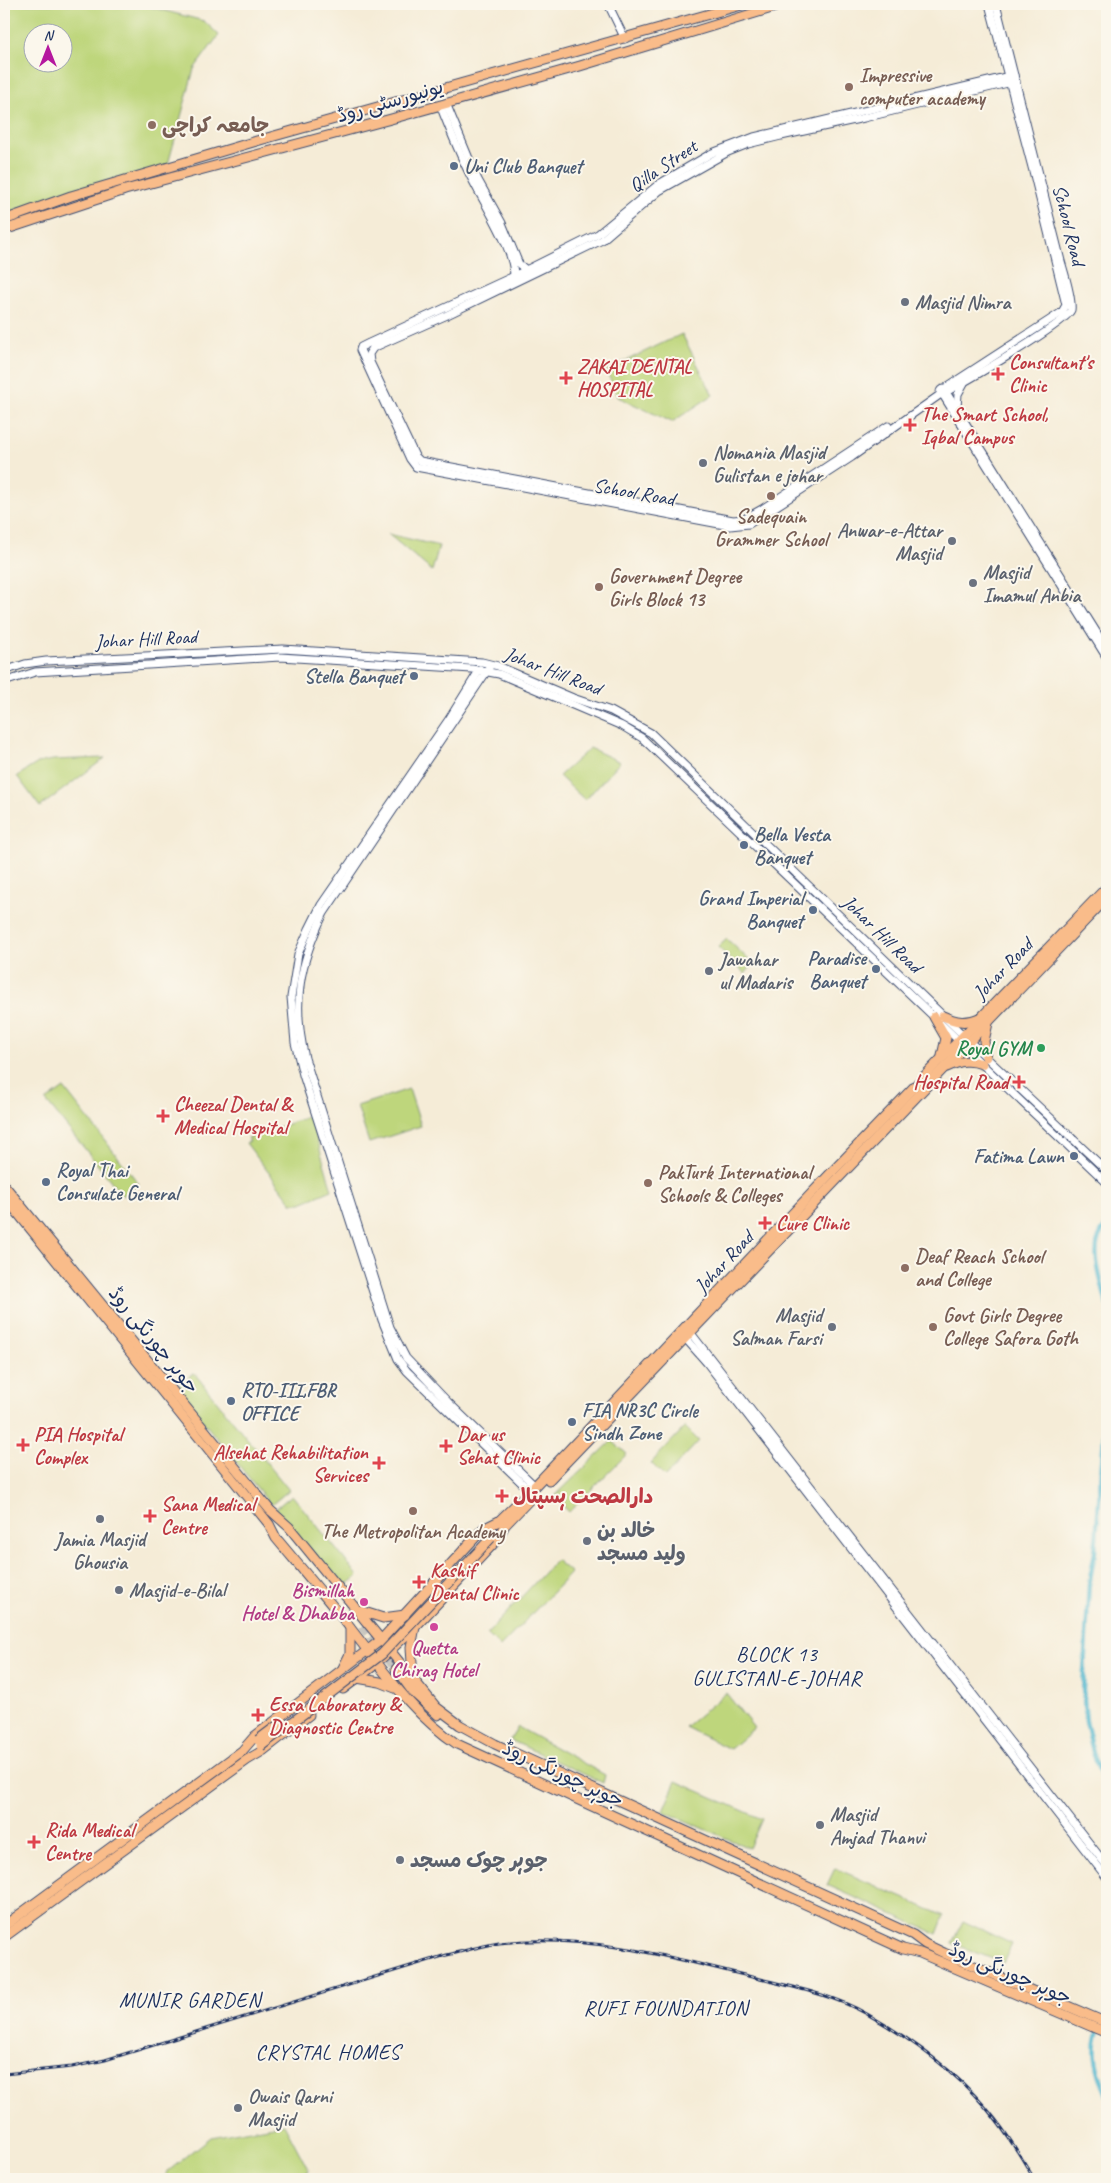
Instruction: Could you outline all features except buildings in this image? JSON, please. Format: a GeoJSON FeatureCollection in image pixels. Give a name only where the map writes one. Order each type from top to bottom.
{"type":"FeatureCollection","features":[{"type":"Feature","properties":{"kind":"main road","name":"یونیورسٹی روڈ"},"geometry":{"type":"LineString","coordinates":[[4,220],[122,181],[386,104],[625,39],[745,4]]}},
{"type":"Feature","properties":{"kind":"main road","name":"یونیورسٹی روڈ"},"geometry":{"type":"LineString","coordinates":[[4,230],[125,190],[580,66],[785,4]]}},
{"type":"Feature","properties":{"kind":"main road"},"geometry":{"type":"LineString","coordinates":[[122,181],[125,190]]}},
{"type":"Feature","properties":{"kind":"main road","name":"Johar Road"},"geometry":{"type":"LineString","coordinates":[[987,1018],[1107,886]]}},
{"type":"Feature","properties":{"kind":"main road","name":"Johar Road"},"geometry":{"type":"LineString","coordinates":[[247,1760],[264,1750],[377,1663],[415,1627],[496,1541],[502,1523],[533,1488],[964,1041],[1107,898]]}},
{"type":"Feature","properties":{"kind":"main road"},"geometry":{"type":"LineString","coordinates":[[938,1017],[955,1022],[987,1018],[984,1061],[965,1060],[941,1065],[946,1038],[938,1017]]}},
{"type":"Feature","properties":{"kind":"main road","name":"Johar Road"},"geometry":{"type":"LineString","coordinates":[[242,1751],[255,1736],[380,1640],[483,1529],[502,1523],[688,1335],[852,1157]]}},
{"type":"Feature","properties":{"kind":"main road","name":"جوہر چورنگی روڈ"},"geometry":{"type":"LineString","coordinates":[[4,1185],[269,1524],[276,1538],[359,1629],[380,1640],[390,1652],[396,1688],[414,1710],[457,1744],[903,1949],[920,1953],[1089,2020]]}},
{"type":"Feature","properties":{"kind":"main road","name":"جوہر چورنگی روڈ"},"geometry":{"type":"LineString","coordinates":[[4,1196],[114,1325]]}},
{"type":"Feature","properties":{"kind":"main road","name":"جوہر چورنگی روڈ"},"geometry":{"type":"LineString","coordinates":[[121,1334],[277,1518],[359,1629],[368,1650],[377,1663],[413,1679],[436,1707],[448,1717],[474,1733],[915,1932],[925,1944]]}},
{"type":"Feature","properties":{"kind":"main road","name":"جوہر چورنگی روڈ"},"geometry":{"type":"LineString","coordinates":[[277,1518],[289,1527],[357,1610],[359,1629]]}},
{"type":"Feature","properties":{"kind":"main road"},"geometry":{"type":"LineString","coordinates":[[4,1937],[242,1751],[260,1743],[380,1650],[502,1523]]}},
{"type":"Feature","properties":{"kind":"main road"},"geometry":{"type":"LineString","coordinates":[[357,1610],[383,1618],[405,1615]]}},
{"type":"Feature","properties":{"kind":"main road"},"geometry":{"type":"LineString","coordinates":[[413,1679],[412,1647],[415,1627]]}},
{"type":"Feature","properties":{"kind":"main road"},"geometry":{"type":"LineString","coordinates":[[340,1672],[350,1654],[359,1629]]}},
{"type":"Feature","properties":{"kind":"main road","name":"جوہر چورنگی روڈ"},"geometry":{"type":"LineString","coordinates":[[392,1669],[427,1706],[462,1733],[1089,2020]]}},
{"type":"Feature","properties":{"kind":"main road","name":"جوہر چورنگی روڈ"},"geometry":{"type":"LineString","coordinates":[[392,1669],[424,1711],[459,1738],[904,1943],[920,1953]]}},
{"type":"Feature","properties":{"kind":"main road"},"geometry":{"type":"LineString","coordinates":[[357,1678],[380,1682],[396,1688]]}},
{"type":"Feature","properties":{"kind":"main road"},"geometry":{"type":"LineString","coordinates":[[4,1926],[71,1883],[247,1760],[260,1743]]}},
{"type":"Feature","properties":{"kind":"main road"},"geometry":{"type":"LineString","coordinates":[[1089,2020],[1107,2023]]}},
{"type":"Feature","properties":{"kind":"main road"},"geometry":{"type":"LineString","coordinates":[[1089,2020],[1107,2033]]}},
{"type":"Feature","properties":{"kind":"street"},"geometry":{"type":"LineString","coordinates":[[608,4],[625,39]]}},
{"type":"Feature","properties":{"kind":"street"},"geometry":{"type":"LineString","coordinates":[[989,4],[1012,79]]}},
{"type":"Feature","properties":{"kind":"street","name":"School Road"},"geometry":{"type":"LineString","coordinates":[[361,347],[360,353],[376,380],[410,459],[416,466],[742,526],[749,524],[1062,312],[1066,305],[1064,285],[1012,79],[996,4]]}},
{"type":"Feature","properties":{"kind":"street","name":"Qilla Street"},"geometry":{"type":"LineString","coordinates":[[361,347],[526,270],[602,240],[659,191],[714,156],[754,136],[1012,79]]}},
{"type":"Feature","properties":{"kind":"street"},"geometry":{"type":"LineString","coordinates":[[443,104],[476,181],[518,264],[526,270]]}},
{"type":"Feature","properties":{"kind":"street"},"geometry":{"type":"LineString","coordinates":[[506,240],[514,267],[514,276]]}},
{"type":"Feature","properties":{"kind":"street","name":"Qilla Street"},"geometry":{"type":"LineString","coordinates":[[369,354],[373,348],[445,316],[547,263]]}},
{"type":"Feature","properties":{"kind":"street","name":"School Road"},"geometry":{"type":"LineString","coordinates":[[369,354],[376,380]]}},
{"type":"Feature","properties":{"kind":"street","name":"School Road"},"geometry":{"type":"LineString","coordinates":[[943,392],[966,381],[972,374]]}},
{"type":"Feature","properties":{"kind":"street"},"geometry":{"type":"LineString","coordinates":[[957,409],[958,394],[966,381]]}},
{"type":"Feature","properties":{"kind":"street"},"geometry":{"type":"LineString","coordinates":[[943,392],[957,409],[1107,649]]}},
{"type":"Feature","properties":{"kind":"street"},"geometry":{"type":"LineString","coordinates":[[943,392],[1107,658]]}},
{"type":"Feature","properties":{"kind":"street","name":"Johar Hill Road"},"geometry":{"type":"LineString","coordinates":[[4,671],[46,660],[284,649],[437,658],[486,668],[571,701],[611,710],[651,733],[984,1061]]}},
{"type":"Feature","properties":{"kind":"street"},"geometry":{"type":"LineString","coordinates":[[306,650],[306,658]]}},
{"type":"Feature","properties":{"kind":"street","name":"Johar Hill Road"},"geometry":{"type":"LineString","coordinates":[[4,682],[35,672],[256,658],[306,658],[486,668]]}},
{"type":"Feature","properties":{"kind":"street"},"geometry":{"type":"LineString","coordinates":[[437,658],[437,666]]}},
{"type":"Feature","properties":{"kind":"street"},"geometry":{"type":"LineString","coordinates":[[486,668],[331,902],[315,930],[298,988],[298,1015],[300,1037],[327,1136],[360,1241],[382,1320],[398,1359],[419,1383],[533,1488]]}},
{"type":"Feature","properties":{"kind":"street"},"geometry":{"type":"LineString","coordinates":[[984,1061],[1107,1171]]}},
{"type":"Feature","properties":{"kind":"street"},"geometry":{"type":"LineString","coordinates":[[984,1061],[1107,1183]]}},
{"type":"Feature","properties":{"kind":"street"},"geometry":{"type":"LineString","coordinates":[[688,1335],[974,1700],[1107,1866]]}},
{"type":"Feature","properties":{"kind":"street"},"geometry":{"type":"LineString","coordinates":[[974,1700],[1107,1878]]}},
{"type":"Feature","properties":{"kind":"green space"},"geometry":{"type":"Polygon","coordinates":[[[4,4],[139,4],[204,21],[219,35],[194,69],[167,168],[4,220],[4,4]]]}},
{"type":"Feature","properties":{"kind":"green space"},"geometry":{"type":"Polygon","coordinates":[[[682,334],[713,395],[672,422],[618,397],[606,370],[682,334]]]}},
{"type":"Feature","properties":{"kind":"green space"},"geometry":{"type":"Polygon","coordinates":[[[388,534],[439,546],[432,571],[388,534]]]}},
{"type":"Feature","properties":{"kind":"green space"},"geometry":{"type":"Polygon","coordinates":[[[590,748],[620,762],[585,800],[559,776],[590,748]]]}},
{"type":"Feature","properties":{"kind":"green space"},"geometry":{"type":"Polygon","coordinates":[[[105,758],[40,807],[17,776],[38,763],[53,760],[105,758]]]}},
{"type":"Feature","properties":{"kind":"green space"},"geometry":{"type":"Polygon","coordinates":[[[727,939],[753,964],[745,974],[718,947],[727,939]]]}},
{"type":"Feature","properties":{"kind":"green space"},"geometry":{"type":"Polygon","coordinates":[[[64,1088],[139,1184],[123,1196],[46,1101],[64,1088]]]}},
{"type":"Feature","properties":{"kind":"green space"},"geometry":{"type":"Polygon","coordinates":[[[409,1089],[421,1126],[369,1143],[357,1106],[409,1089]]]}},
{"type":"Feature","properties":{"kind":"green space"},"geometry":{"type":"Polygon","coordinates":[[[310,1116],[332,1190],[301,1203],[292,1203],[246,1143],[250,1141],[248,1138],[310,1116]]]}},
{"type":"Feature","properties":{"kind":"green space"},"geometry":{"type":"Polygon","coordinates":[[[194,1373],[289,1490],[271,1505],[176,1388],[194,1373]]]}},
{"type":"Feature","properties":{"kind":"green space"},"geometry":{"type":"Polygon","coordinates":[[[685,1427],[699,1441],[665,1477],[651,1463],[685,1427]]]}},
{"type":"Feature","properties":{"kind":"green space"},"geometry":{"type":"Polygon","coordinates":[[[612,1441],[627,1454],[569,1512],[554,1497],[612,1441]]]}},
{"type":"Feature","properties":{"kind":"green space"},"geometry":{"type":"Polygon","coordinates":[[[292,1495],[358,1576],[341,1590],[275,1509],[292,1495]]]}},
{"type":"Feature","properties":{"kind":"green space"},"geometry":{"type":"Polygon","coordinates":[[[556,1560],[571,1573],[500,1647],[487,1634],[556,1560]]]}},
{"type":"Feature","properties":{"kind":"green space"},"geometry":{"type":"Polygon","coordinates":[[[726,1693],[754,1728],[730,1749],[685,1727],[726,1693]]]}},
{"type":"Feature","properties":{"kind":"green space"},"geometry":{"type":"Polygon","coordinates":[[[518,1727],[605,1775],[603,1783],[510,1740],[518,1727]]]}},
{"type":"Feature","properties":{"kind":"green space"},"geometry":{"type":"Polygon","coordinates":[[[676,1781],[762,1819],[749,1848],[663,1811],[676,1781]]]}},
{"type":"Feature","properties":{"kind":"green space"},"geometry":{"type":"Polygon","coordinates":[[[835,1868],[944,1916],[937,1934],[827,1885],[835,1868]]]}},
{"type":"Feature","properties":{"kind":"green space"},"geometry":{"type":"Polygon","coordinates":[[[963,1921],[1012,1944],[1003,1963],[952,1943],[963,1921]]]}},
{"type":"Feature","properties":{"kind":"green space"},"geometry":{"type":"Polygon","coordinates":[[[284,2124],[309,2171],[296,2179],[164,2179],[167,2172],[211,2137],[284,2124]]]}},
{"type":"Feature","properties":{"kind":"waterway"},"geometry":{"type":"LineString","coordinates":[[1107,1225],[1097,1242],[1096,1252],[1099,1274],[1107,1305]]}},
{"type":"Feature","properties":{"kind":"waterway"},"geometry":{"type":"LineString","coordinates":[[1107,1398],[1095,1552],[1089,1584],[1083,1689],[1086,1721],[1093,1752],[1107,1794]]}},
{"type":"Feature","properties":{"kind":"waterway"},"geometry":{"type":"LineString","coordinates":[[1100,2029],[1095,2054],[1098,2070],[1107,2095]]}},
{"type":"Feature","properties":{"kind":"tunnel"},"geometry":{"type":"LineString","coordinates":[[362,1626],[396,1669]]}},
{"type":"Feature","properties":{"kind":"railway"},"geometry":{"type":"LineString","coordinates":[[4,2074],[72,2067],[105,2060],[443,1956],[485,1946],[499,1943],[532,1941],[596,1944],[693,1962],[799,1988],[854,2007],[919,2047],[968,2088],[982,2103],[1016,2148],[1034,2179]]}},
{"type":"Feature","properties":{"kind":"place","name":"Impressive computer academy"},"geometry":{"type":"Point","coordinates":[849,87]}},
{"type":"Feature","properties":{"kind":"place","name":"جامعہ کراچی"},"geometry":{"type":"Point","coordinates":[152,125]}},
{"type":"Feature","properties":{"kind":"place","name":"Uni Club Banquet"},"geometry":{"type":"Point","coordinates":[454,166]}},
{"type":"Feature","properties":{"kind":"place","name":"Masjid Nimra"},"geometry":{"type":"Point","coordinates":[905,302]}},
{"type":"Feature","properties":{"kind":"place","name":"Consultant's Clinic"},"geometry":{"type":"Point","coordinates":[998,374]}},
{"type":"Feature","properties":{"kind":"place","name":"ZAKAI DENTAL HOSPITAL"},"geometry":{"type":"Point","coordinates":[566,378]}},
{"type":"Feature","properties":{"kind":"place","name":"The Smart School, Iqbal Campus"},"geometry":{"type":"Point","coordinates":[910,425]}},
{"type":"Feature","properties":{"kind":"place","name":"Nomania Masjid Gulistan e johar"},"geometry":{"type":"Point","coordinates":[703,463]}},
{"type":"Feature","properties":{"kind":"place","name":"Sadequain Grammer School"},"geometry":{"type":"Point","coordinates":[771,496]}},
{"type":"Feature","properties":{"kind":"place","name":"Anwar-e-Attar Masjid"},"geometry":{"type":"Point","coordinates":[952,541]}},
{"type":"Feature","properties":{"kind":"place","name":"Masjid Imamul Anbia"},"geometry":{"type":"Point","coordinates":[973,583]}},
{"type":"Feature","properties":{"kind":"place","name":"Government Degree Girls Block 13"},"geometry":{"type":"Point","coordinates":[599,587]}},
{"type":"Feature","properties":{"kind":"place","name":"Stella Banquet"},"geometry":{"type":"Point","coordinates":[414,676]}},
{"type":"Feature","properties":{"kind":"place","name":"Bella Vesta Banquet"},"geometry":{"type":"Point","coordinates":[744,845]}},
{"type":"Feature","properties":{"kind":"place","name":"Grand Imperial Banquet"},"geometry":{"type":"Point","coordinates":[813,910]}},
{"type":"Feature","properties":{"kind":"place","name":"Paradise Banquet"},"geometry":{"type":"Point","coordinates":[876,969]}},
{"type":"Feature","properties":{"kind":"place","name":"Jawahar ul Madaris"},"geometry":{"type":"Point","coordinates":[709,971]}},
{"type":"Feature","properties":{"kind":"place","name":"Royal GYM"},"geometry":{"type":"Point","coordinates":[1041,1048]}},
{"type":"Feature","properties":{"kind":"place","name":"Hospital Road"},"geometry":{"type":"Point","coordinates":[1019,1082]}},
{"type":"Feature","properties":{"kind":"place","name":"Cheezal Dental & Medical Hospital"},"geometry":{"type":"Point","coordinates":[163,1116]}},
{"type":"Feature","properties":{"kind":"place","name":"Fatima Lawn"},"geometry":{"type":"Point","coordinates":[1074,1156]}},
{"type":"Feature","properties":{"kind":"place","name":"Royal Thai Consulate General"},"geometry":{"type":"Point","coordinates":[46,1182]}},
{"type":"Feature","properties":{"kind":"place","name":"PakTurk International Schools & Colleges"},"geometry":{"type":"Point","coordinates":[648,1183]}},
{"type":"Feature","properties":{"kind":"place","name":"Cure Clinic"},"geometry":{"type":"Point","coordinates":[765,1223]}},
{"type":"Feature","properties":{"kind":"place","name":"Deaf Reach School and College"},"geometry":{"type":"Point","coordinates":[905,1268]}},
{"type":"Feature","properties":{"kind":"place","name":"Masjid Salman Farsi"},"geometry":{"type":"Point","coordinates":[832,1327]}},
{"type":"Feature","properties":{"kind":"place","name":"Govt Girls Degree College Safora Goth"},"geometry":{"type":"Point","coordinates":[933,1327]}},
{"type":"Feature","properties":{"kind":"place","name":"RTO-III,FBR OFFICE"},"geometry":{"type":"Point","coordinates":[231,1401]}},
{"type":"Feature","properties":{"kind":"place","name":"FIA NR3C Circle Sindh Zone"},"geometry":{"type":"Point","coordinates":[572,1422]}},
{"type":"Feature","properties":{"kind":"place","name":"PIA Hospital Complex"},"geometry":{"type":"Point","coordinates":[23,1445]}},
{"type":"Feature","properties":{"kind":"place","name":"Dar us Sehat Clinic"},"geometry":{"type":"Point","coordinates":[446,1446]}},
{"type":"Feature","properties":{"kind":"place","name":"Alsehat Rehabilitation Services"},"geometry":{"type":"Point","coordinates":[379,1463]}},
{"type":"Feature","properties":{"kind":"place","name":"دارالصحت ہسپتال"},"geometry":{"type":"Point","coordinates":[502,1496]}},
{"type":"Feature","properties":{"kind":"place","name":"The Metropolitan Academy"},"geometry":{"type":"Point","coordinates":[413,1511]}},
{"type":"Feature","properties":{"kind":"place","name":"Sana Medical Centre"},"geometry":{"type":"Point","coordinates":[150,1516]}},
{"type":"Feature","properties":{"kind":"place","name":"Jamia Masjid Ghousia"},"geometry":{"type":"Point","coordinates":[100,1519]}},
{"type":"Feature","properties":{"kind":"place","name":"خالد بن ولید مسجد"},"geometry":{"type":"Point","coordinates":[587,1541]}},
{"type":"Feature","properties":{"kind":"place","name":"Kashif Dental Clinic"},"geometry":{"type":"Point","coordinates":[419,1582]}},
{"type":"Feature","properties":{"kind":"place","name":"Masjid-e-Bilal"},"geometry":{"type":"Point","coordinates":[119,1590]}},
{"type":"Feature","properties":{"kind":"place","name":"Bismillah Hotel & Dhabba"},"geometry":{"type":"Point","coordinates":[364,1602]}},
{"type":"Feature","properties":{"kind":"place","name":"Quetta Chirag Hotel"},"geometry":{"type":"Point","coordinates":[434,1627]}},
{"type":"Feature","properties":{"kind":"place","name":"Essa Laboratory & Diagnostic Centre"},"geometry":{"type":"Point","coordinates":[258,1715]}},
{"type":"Feature","properties":{"kind":"place","name":"Masjid Amjad Thanvi"},"geometry":{"type":"Point","coordinates":[820,1825]}},
{"type":"Feature","properties":{"kind":"place","name":"Rida Medical Centre"},"geometry":{"type":"Point","coordinates":[34,1842]}},
{"type":"Feature","properties":{"kind":"place","name":"جوہر چوک مسجد"},"geometry":{"type":"Point","coordinates":[400,1860]}},
{"type":"Feature","properties":{"kind":"place","name":"Owais Qarni Masjid"},"geometry":{"type":"Point","coordinates":[238,2108]}},
{"type":"Feature","properties":{"kind":"district","name":"BLOCK 13 GULISTAN-E-JOHAR"},"geometry":{"type":"Point","coordinates":[777,1666]}},
{"type":"Feature","properties":{"kind":"district","name":"MUNIR GARDEN"},"geometry":{"type":"Point","coordinates":[190,2000]}},
{"type":"Feature","properties":{"kind":"district","name":"RUFI FOUNDATION"},"geometry":{"type":"Point","coordinates":[666,2008]}},
{"type":"Feature","properties":{"kind":"district","name":"CRYSTAL HOMES"},"geometry":{"type":"Point","coordinates":[328,2052]}}]}
